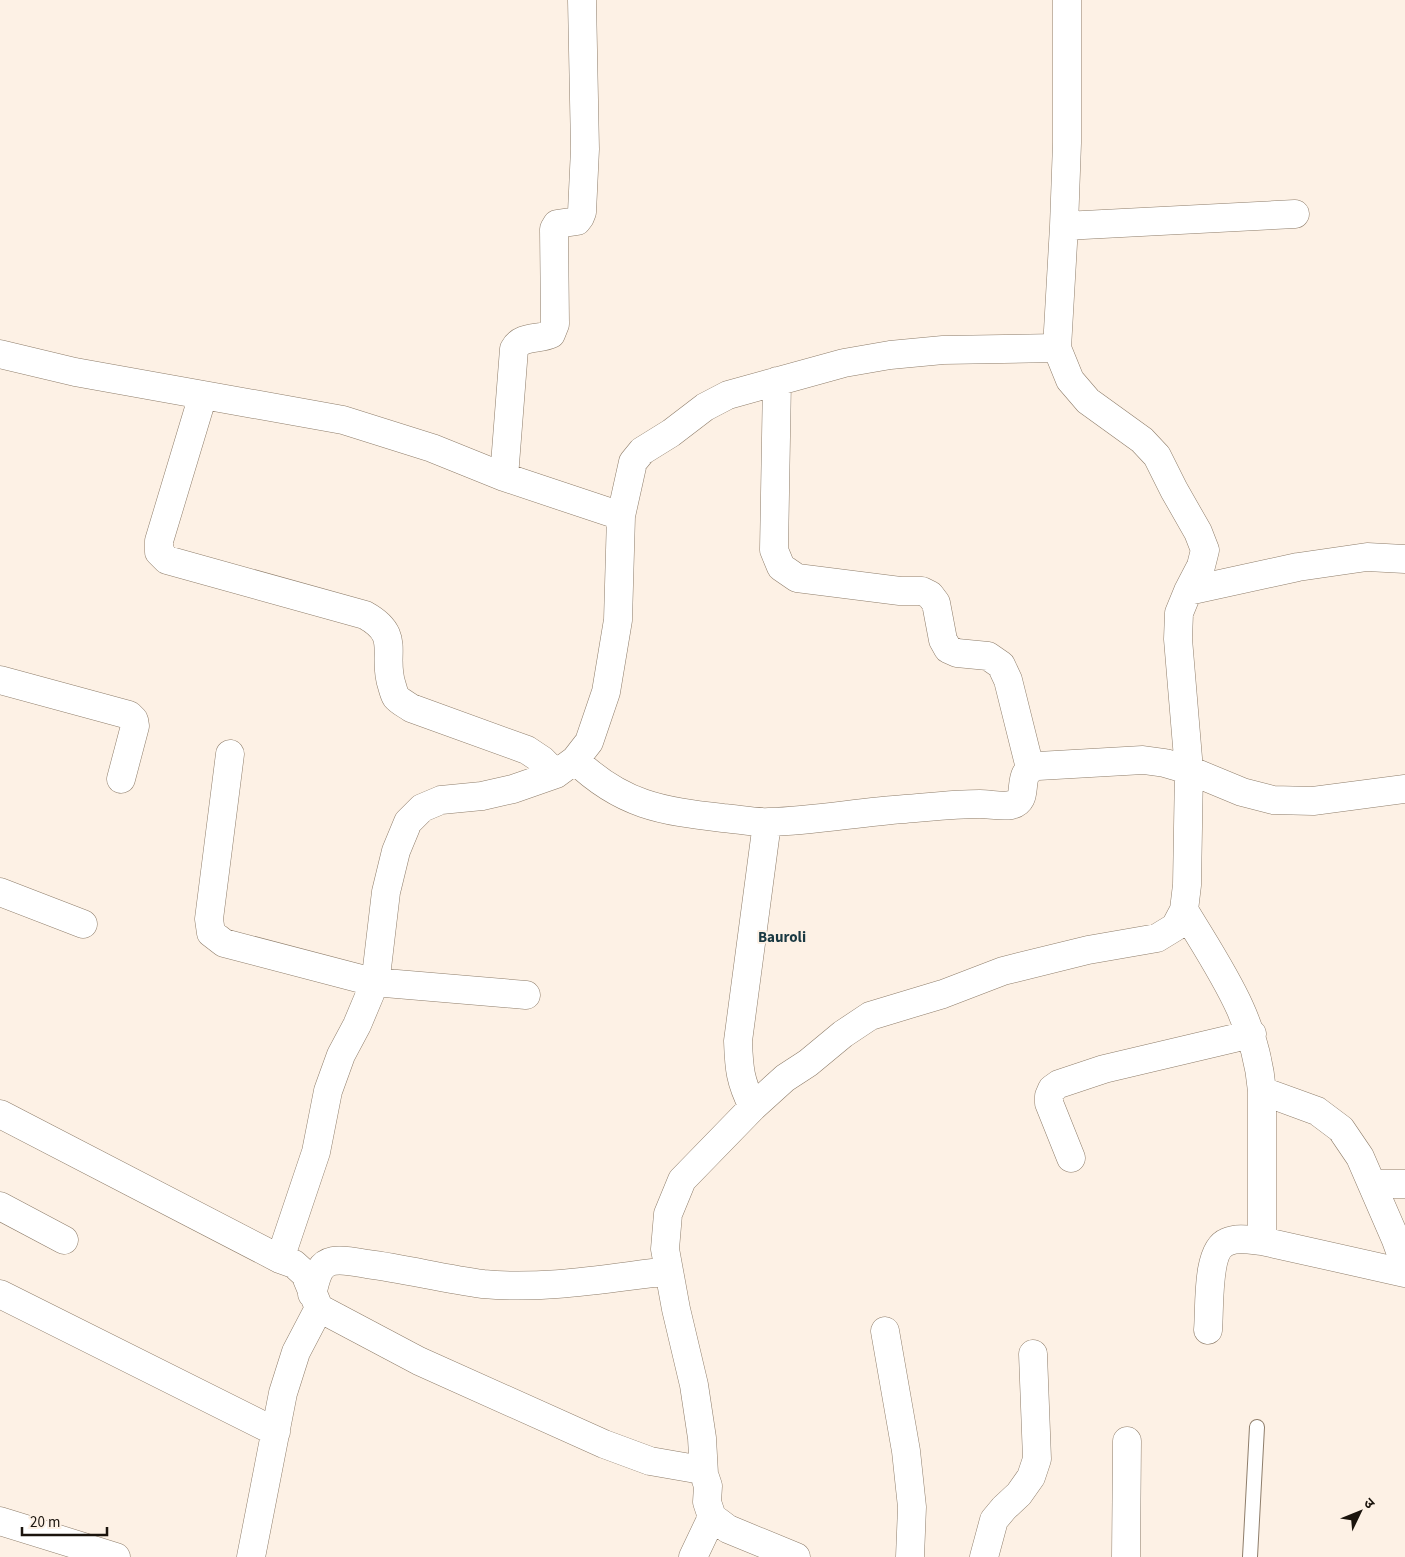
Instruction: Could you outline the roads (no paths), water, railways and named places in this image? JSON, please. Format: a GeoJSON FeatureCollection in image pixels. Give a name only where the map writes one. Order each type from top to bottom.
{"type":"FeatureCollection","features":[{"type":"Feature","properties":{"kind":"street"},"geometry":{"type":"LineString","coordinates":[[504,477],[514,349],[521,340],[546,337],[551,334],[555,324],[554,228],[560,223],[577,221],[582,212],[585,149],[582,0]]}},
{"type":"Feature","properties":{"kind":"street"},"geometry":{"type":"LineString","coordinates":[[796,1557],[728,1529],[712,1517],[707,1502],[708,1486],[704,1474],[702,1438],[694,1385],[676,1309],[665,1250],[668,1214],[682,1180],[753,1107],[786,1078],[870,1016],[943,994],[1003,971],[1088,950],[1157,938],[1175,926],[1184,910],[1188,885],[1189,770],[1178,639],[1179,612],[1201,566],[1205,550],[1198,532],[1157,456],[1142,440],[1088,401],[1070,380],[1057,348],[1067,143],[1067,0]]}},
{"type":"Feature","properties":{"kind":"street"},"geometry":{"type":"LineString","coordinates":[[1064,226],[1295,214]]}},
{"type":"Feature","properties":{"kind":"street"},"geometry":{"type":"LineString","coordinates":[[280,1260],[316,1152],[328,1091],[341,1055],[357,1025],[370,994],[377,968],[386,892],[396,851],[408,822],[422,808],[441,800],[490,795],[513,790],[566,767],[589,742],[606,692],[618,620],[620,516],[633,462],[642,451],[671,433],[705,407],[728,395],[844,363],[943,350],[1057,348]]}},
{"type":"Feature","properties":{"kind":"street"},"geometry":{"type":"LineString","coordinates":[[0,354],[75,372],[343,420],[432,448],[504,477],[620,516]]}},
{"type":"Feature","properties":{"kind":"street"},"geometry":{"type":"LineString","coordinates":[[777,381],[774,550],[781,567],[796,578],[922,592],[930,595],[936,603],[943,640],[948,649],[957,653],[988,656],[1001,665],[1008,680],[1030,768]]}},
{"type":"Feature","properties":{"kind":"street"},"geometry":{"type":"LineString","coordinates":[[203,395],[159,541],[159,552],[167,560],[365,615],[385,630],[389,643],[389,677],[396,697],[411,708],[527,750],[542,760],[592,776],[618,793],[650,806],[690,814],[767,823],[833,818],[901,809],[980,804],[1011,805],[1019,800],[1023,791],[1024,774],[1030,768],[1143,760],[1165,763],[1189,770],[1242,792],[1273,800],[1313,801],[1405,789]]}},
{"type":"Feature","properties":{"kind":"street"},"geometry":{"type":"LineString","coordinates":[[1188,591],[1298,567],[1367,557],[1405,560]]}},
{"type":"Feature","properties":{"kind":"street"},"geometry":{"type":"LineString","coordinates":[[0,680],[129,715],[134,720],[135,726],[121,780]]}},
{"type":"Feature","properties":{"kind":"street"},"geometry":{"type":"LineString","coordinates":[[230,754],[209,919],[211,934],[224,943],[373,982],[526,995]]}},
{"type":"Feature","properties":{"kind":"street"},"geometry":{"type":"LineString","coordinates":[[753,1107],[743,1088],[739,1067],[738,1041],[767,823]]}},
{"type":"Feature","properties":{"kind":"street"},"geometry":{"type":"LineString","coordinates":[[0,892],[83,924]]}},
{"type":"Feature","properties":{"kind":"street"},"geometry":{"type":"LineString","coordinates":[[1184,910],[1234,994],[1252,1034],[1262,1091],[1262,1241]]}},
{"type":"Feature","properties":{"kind":"street"},"geometry":{"type":"LineString","coordinates":[[1071,1158],[1049,1103],[1052,1088],[1104,1069],[1252,1034]]}},
{"type":"Feature","properties":{"kind":"street"},"geometry":{"type":"LineString","coordinates":[[1262,1091],[1317,1111],[1341,1128],[1360,1157],[1405,1265]]}},
{"type":"Feature","properties":{"kind":"street"},"geometry":{"type":"LineString","coordinates":[[0,1114],[280,1260],[294,1264],[305,1274],[315,1301],[420,1361],[604,1444],[650,1461],[696,1469],[704,1474]]}},
{"type":"Feature","properties":{"kind":"street"},"geometry":{"type":"LineString","coordinates":[[1372,1184],[1405,1184]]}},
{"type":"Feature","properties":{"kind":"street"},"geometry":{"type":"LineString","coordinates":[[0,1206],[64,1240]]}},
{"type":"Feature","properties":{"kind":"street"},"geometry":{"type":"LineString","coordinates":[[1208,1330],[1212,1262],[1218,1249],[1227,1242],[1242,1240],[1262,1241],[1405,1273]]}},
{"type":"Feature","properties":{"kind":"street"},"geometry":{"type":"LineString","coordinates":[[251,1557],[283,1393],[315,1301],[318,1271],[324,1265],[332,1261],[389,1267],[482,1284],[524,1286],[570,1283],[669,1271]]}},
{"type":"Feature","properties":{"kind":"street"},"geometry":{"type":"LineString","coordinates":[[0,1294],[276,1432]]}},
{"type":"Feature","properties":{"kind":"street"},"geometry":{"type":"LineString","coordinates":[[885,1331],[906,1450],[912,1507],[910,1557]]}},
{"type":"Feature","properties":{"kind":"street"},"geometry":{"type":"LineString","coordinates":[[984,1557],[994,1520],[1020,1494],[1032,1477],[1037,1459],[1033,1354]]}},
{"type":"Feature","properties":{"kind":"street"},"geometry":{"type":"LineString","coordinates":[[1126,1441],[1126,1557]]}},
{"type":"Feature","properties":{"kind":"street"},"geometry":{"type":"LineString","coordinates":[[693,1557],[712,1517]]}},
{"type":"Feature","properties":{"kind":"street"},"geometry":{"type":"LineString","coordinates":[[0,1521],[116,1557]]}},
{"type":"Feature","properties":{"kind":"lane"},"geometry":{"type":"LineString","coordinates":[[1250,1557],[1257,1427]]}},
{"type":"Feature","properties":{"kind":"district","name":"Bauroli"},"geometry":{"type":"Point","coordinates":[782,937]}}]}
